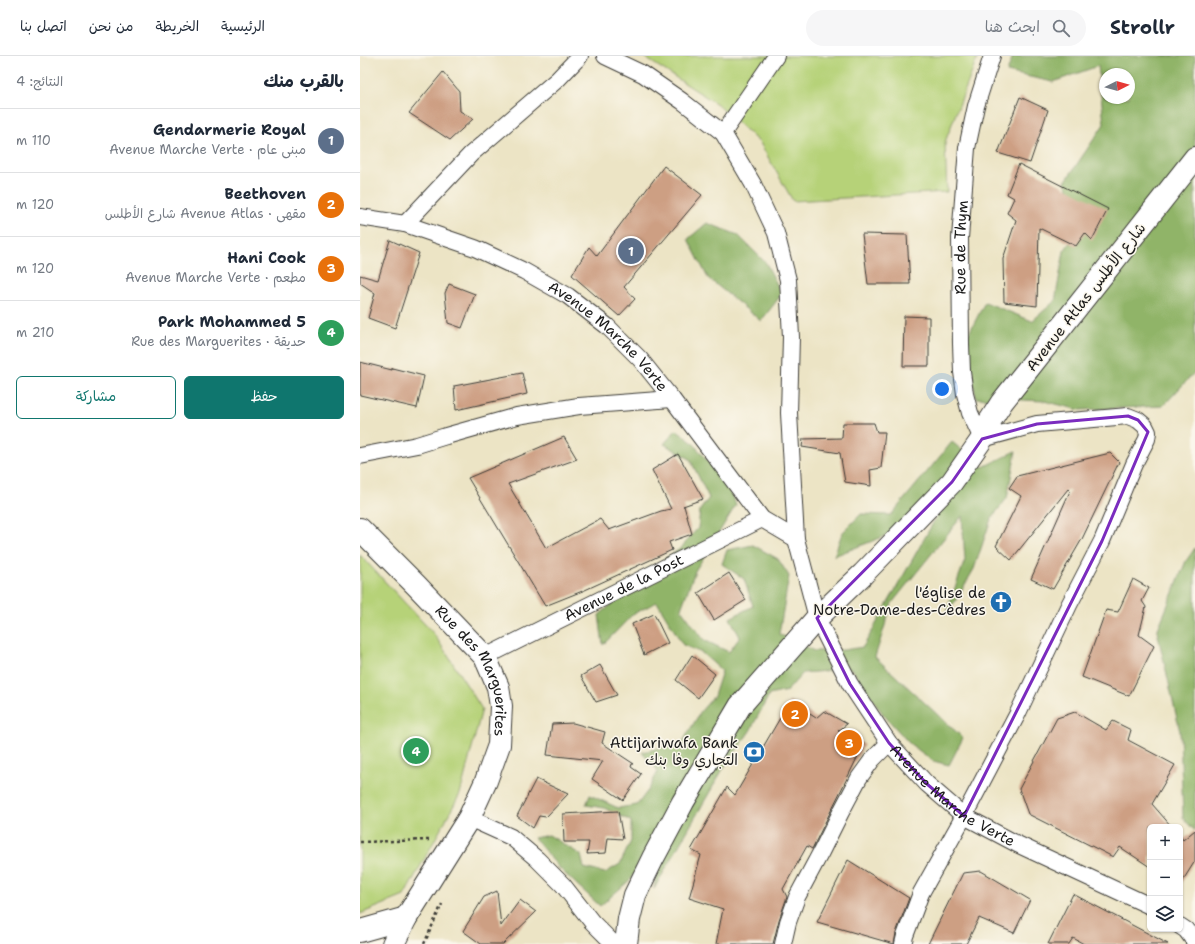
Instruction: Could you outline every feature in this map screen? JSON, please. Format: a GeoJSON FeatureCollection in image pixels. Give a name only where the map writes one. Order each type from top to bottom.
{"type":"FeatureCollection","features":[{"type":"Feature","properties":{"kind":"street"},"geometry":{"type":"LineString","coordinates":[[405,224],[471,154],[558,79],[580,56]]}},
{"type":"Feature","properties":{"kind":"street"},"geometry":{"type":"LineString","coordinates":[[605,56],[642,74],[682,101],[722,133],[776,56]]}},
{"type":"Feature","properties":{"kind":"street","name":"Rue de Thym"},"geometry":{"type":"LineString","coordinates":[[982,439],[970,413],[965,394],[962,372],[960,344],[960,238],[967,148],[976,106],[992,56]]}},
{"type":"Feature","properties":{"kind":"street","name":"Avenue Marche Verte"},"geometry":{"type":"LineString","coordinates":[[722,133],[753,184],[776,232],[788,280],[791,337],[789,413],[796,539],[817,618],[850,684],[889,743],[927,784],[964,816],[1017,844],[1147,905]]}},
{"type":"Feature","properties":{"kind":"street","name":"Avenue Atlas شارع الأطلس"},"geometry":{"type":"LineString","coordinates":[[626,944],[629,919],[635,895],[683,802],[740,706],[817,618],[863,574],[948,487],[982,439],[988,424],[1002,402],[1195,158]]}},
{"type":"Feature","properties":{"kind":"street","name":"Avenue Atlas شارع الأطلس"},"geometry":{"type":"LineString","coordinates":[[982,439],[997,426],[1013,407],[1195,176]]}},
{"type":"Feature","properties":{"kind":"street","name":"Avenue Marche Verte"},"geometry":{"type":"LineString","coordinates":[[360,217],[405,224],[475,248],[524,271],[568,296],[607,326],[640,359],[762,519],[796,539]]}},
{"type":"Feature","properties":{"kind":"street"},"geometry":{"type":"LineString","coordinates":[[360,456],[417,445],[458,432],[531,414],[579,406],[672,399]]}},
{"type":"Feature","properties":{"kind":"street"},"geometry":{"type":"LineString","coordinates":[[903,944],[921,892],[964,816],[1017,715],[1069,605],[1102,541],[1134,464],[1147,439],[1148,432],[1145,426],[1138,420],[1128,416],[1036,424],[982,439]]}},
{"type":"Feature","properties":{"kind":"street","name":"Avenue de la Post"},"geometry":{"type":"LineString","coordinates":[[485,658],[762,519]]}},
{"type":"Feature","properties":{"kind":"street","name":"Rue des Marguerites"},"geometry":{"type":"LineString","coordinates":[[360,529],[416,585],[485,658],[498,687],[501,706],[499,745],[486,781],[469,818],[406,918],[393,944]]}},
{"type":"Feature","properties":{"kind":"street"},"geometry":{"type":"LineString","coordinates":[[783,944],[788,922],[797,897],[841,812],[859,778],[872,760],[889,743]]}},
{"type":"Feature","properties":{"kind":"street"},"geometry":{"type":"LineString","coordinates":[[469,818],[511,837],[537,859],[562,885],[592,922],[614,944]]}},
{"type":"Feature","properties":{"kind":"street"},"geometry":{"type":"LineString","coordinates":[[360,931],[406,918]]}},
{"type":"Feature","properties":{"kind":"street"},"geometry":{"type":"LineString","coordinates":[[1183,928],[1195,942]]}},
{"type":"Feature","properties":{"kind":"path"},"geometry":{"type":"LineString","coordinates":[[360,842],[442,840],[453,844]]}},
{"type":"Feature","properties":{"kind":"highlighted area"},"geometry":{"type":"Polygon","coordinates":[[[1128,416],[1138,420],[1148,432],[1102,541],[964,816],[927,784],[889,743],[850,684],[817,618],[952,482],[982,439],[1037,424],[1128,416]]]}},
{"type":"Feature","properties":{"kind":"green space"},"geometry":{"type":"Polygon","coordinates":[[[646,56],[978,56],[945,142],[947,192],[793,201],[760,143],[717,104],[647,59],[646,56]]]}},
{"type":"Feature","properties":{"kind":"green space"},"geometry":{"type":"Polygon","coordinates":[[[1013,56],[1195,56],[1195,372],[1163,406],[1080,410],[1044,401],[976,398],[966,339],[985,302],[1032,321],[1055,301],[1064,251],[1084,222],[1065,182],[1104,124],[1102,104],[1135,104],[1135,68],[1099,68],[1099,76],[1098,66],[1053,82],[1007,72],[1013,56]]]}},
{"type":"Feature","properties":{"kind":"green space"},"geometry":{"type":"Polygon","coordinates":[[[707,223],[738,235],[766,263],[782,294],[761,321],[708,278],[688,239],[707,223]]]}},
{"type":"Feature","properties":{"kind":"green space"},"geometry":{"type":"Polygon","coordinates":[[[676,430],[693,443],[726,484],[736,505],[695,571],[681,609],[704,640],[729,652],[740,637],[730,618],[753,606],[744,579],[722,564],[727,550],[753,545],[778,559],[789,576],[779,634],[814,651],[844,650],[863,647],[937,516],[834,556],[842,533],[861,514],[891,515],[952,442],[983,467],[1016,451],[1007,498],[991,519],[974,569],[956,600],[945,615],[965,560],[962,516],[892,603],[875,657],[963,738],[949,765],[933,761],[909,743],[883,714],[852,669],[803,673],[787,691],[769,695],[750,731],[723,769],[654,889],[665,823],[631,879],[600,906],[560,869],[534,838],[549,835],[581,855],[584,868],[605,873],[620,864],[631,841],[631,821],[604,808],[586,805],[590,795],[618,808],[637,805],[649,789],[658,771],[642,752],[682,743],[701,711],[714,696],[722,671],[702,653],[683,645],[657,602],[633,614],[603,645],[599,615],[665,559],[681,548],[698,528],[700,510],[709,498],[690,459],[664,444],[676,430]]]}},
{"type":"Feature","properties":{"kind":"green space"},"geometry":{"type":"Polygon","coordinates":[[[1195,548],[1195,831],[1183,818],[1180,732],[1157,631],[1186,561],[1195,548]]]}},
{"type":"Feature","properties":{"kind":"green space"},"geometry":{"type":"Polygon","coordinates":[[[360,555],[434,634],[482,709],[460,794],[404,896],[360,914],[360,555]]]}},
{"type":"Feature","properties":{"kind":"building"},"geometry":{"type":"Polygon","coordinates":[[[443,72],[459,91],[460,111],[473,119],[450,140],[409,113],[443,72]]]}},
{"type":"Feature","properties":{"kind":"building"},"geometry":{"type":"Polygon","coordinates":[[[1020,97],[1048,110],[1030,163],[998,153],[1020,97]]]}},
{"type":"Feature","properties":{"kind":"building"},"geometry":{"type":"Polygon","coordinates":[[[1019,164],[1108,209],[1092,240],[1085,233],[1076,246],[1039,228],[1037,306],[1004,302],[1003,259],[1016,220],[1007,213],[1014,198],[1007,194],[1019,164]]]}},
{"type":"Feature","properties":{"kind":"building"},"geometry":{"type":"Polygon","coordinates":[[[664,166],[702,195],[624,287],[635,299],[619,316],[572,275],[589,247],[597,256],[664,166]]]}},
{"type":"Feature","properties":{"kind":"building"},"geometry":{"type":"Polygon","coordinates":[[[862,234],[907,235],[910,284],[868,284],[862,234]]]}},
{"type":"Feature","properties":{"kind":"building"},"geometry":{"type":"Polygon","coordinates":[[[390,240],[419,253],[395,328],[368,318],[375,293],[360,283],[360,275],[378,280],[390,240]]]}},
{"type":"Feature","properties":{"kind":"building"},"geometry":{"type":"Polygon","coordinates":[[[449,284],[475,294],[462,328],[448,323],[445,293],[449,284]]]}},
{"type":"Feature","properties":{"kind":"building"},"geometry":{"type":"Polygon","coordinates":[[[904,316],[929,317],[929,366],[903,366],[904,316]]]}},
{"type":"Feature","properties":{"kind":"building"},"geometry":{"type":"Polygon","coordinates":[[[360,362],[424,376],[417,408],[360,395],[360,362]]]}},
{"type":"Feature","properties":{"kind":"building"},"geometry":{"type":"Polygon","coordinates":[[[522,373],[527,394],[456,410],[454,386],[522,373]]]}},
{"type":"Feature","properties":{"kind":"building"},"geometry":{"type":"Polygon","coordinates":[[[843,423],[874,423],[877,432],[885,432],[881,468],[870,470],[871,486],[845,482],[840,453],[802,447],[803,439],[842,438],[843,423]]]}},
{"type":"Feature","properties":{"kind":"building"},"geometry":{"type":"Polygon","coordinates":[[[564,437],[577,459],[508,484],[546,548],[600,519],[609,530],[661,511],[671,509],[652,470],[678,454],[703,499],[683,506],[692,534],[669,542],[672,550],[585,590],[545,606],[468,478],[564,437]]]}},
{"type":"Feature","properties":{"kind":"building"},"geometry":{"type":"Polygon","coordinates":[[[1110,453],[1119,462],[1082,539],[1053,589],[1031,579],[1070,491],[1068,489],[1011,560],[996,546],[1021,496],[1009,488],[1017,476],[1110,453]]]}},
{"type":"Feature","properties":{"kind":"building"},"geometry":{"type":"Polygon","coordinates":[[[729,573],[746,600],[714,620],[698,593],[729,573]]]}},
{"type":"Feature","properties":{"kind":"building"},"geometry":{"type":"Polygon","coordinates":[[[1133,579],[1149,588],[1142,601],[1146,607],[1139,635],[1154,646],[1129,696],[1082,677],[1106,610],[1118,612],[1133,579]]]}},
{"type":"Feature","properties":{"kind":"building"},"geometry":{"type":"Polygon","coordinates":[[[654,614],[668,643],[644,655],[632,624],[654,614]]]}},
{"type":"Feature","properties":{"kind":"building"},"geometry":{"type":"Polygon","coordinates":[[[692,655],[715,674],[698,698],[676,680],[692,655]]]}},
{"type":"Feature","properties":{"kind":"building"},"geometry":{"type":"Polygon","coordinates":[[[600,665],[617,695],[596,702],[581,676],[600,665]]]}},
{"type":"Feature","properties":{"kind":"building"},"geometry":{"type":"Polygon","coordinates":[[[790,701],[816,718],[824,711],[847,724],[838,731],[864,744],[812,849],[807,846],[783,889],[787,897],[773,944],[716,944],[723,909],[689,898],[701,855],[691,850],[727,787],[735,795],[790,701]]]}},
{"type":"Feature","properties":{"kind":"building"},"geometry":{"type":"Polygon","coordinates":[[[1075,712],[1106,730],[1113,721],[1131,730],[1128,740],[1175,765],[1152,804],[1169,824],[1147,824],[1147,865],[1120,847],[1113,857],[1028,814],[1019,789],[1057,718],[1075,712]]]}},
{"type":"Feature","properties":{"kind":"building"},"geometry":{"type":"Polygon","coordinates":[[[573,723],[605,732],[602,743],[634,764],[632,764],[631,767],[641,774],[623,800],[592,779],[603,761],[547,755],[552,724],[573,723]]]}},
{"type":"Feature","properties":{"kind":"building"},"geometry":{"type":"Polygon","coordinates":[[[536,779],[568,794],[546,817],[539,816],[533,828],[517,816],[536,779]]]}},
{"type":"Feature","properties":{"kind":"building"},"geometry":{"type":"Polygon","coordinates":[[[618,811],[623,839],[608,838],[606,853],[587,854],[589,842],[564,842],[563,814],[618,811]]]}},
{"type":"Feature","properties":{"kind":"building"},"geometry":{"type":"Polygon","coordinates":[[[1195,830],[1195,861],[1183,880],[1183,860],[1183,840],[1195,830]]]}},
{"type":"Feature","properties":{"kind":"building"},"geometry":{"type":"Polygon","coordinates":[[[848,860],[909,898],[896,933],[894,944],[817,922],[848,860]]]}},
{"type":"Feature","properties":{"kind":"building"},"geometry":{"type":"Polygon","coordinates":[[[981,871],[1030,900],[1014,933],[979,918],[966,944],[928,944],[963,873],[981,871]]]}},
{"type":"Feature","properties":{"kind":"building"},"geometry":{"type":"Polygon","coordinates":[[[497,891],[501,926],[520,900],[536,912],[503,944],[481,944],[463,931],[484,897],[497,891]]]}},
{"type":"Feature","properties":{"kind":"building"},"geometry":{"type":"Polygon","coordinates":[[[1073,894],[1168,944],[1084,944],[1073,938],[1069,944],[1048,944],[1073,894]]]}},
{"type":"Feature","properties":{"kind":"place","name":"Gendarmerie Royal"},"geometry":{"type":"Point","coordinates":[631,251]}},
{"type":"Feature","properties":{"kind":"place","name":"l'église de Notre-Dame-des-Cèdres"},"geometry":{"type":"Point","coordinates":[1001,602]}},
{"type":"Feature","properties":{"kind":"place","name":"Beethoven"},"geometry":{"type":"Point","coordinates":[795,714]}},
{"type":"Feature","properties":{"kind":"place","name":"Hani Cook"},"geometry":{"type":"Point","coordinates":[849,743]}},
{"type":"Feature","properties":{"kind":"place","name":"Park Mohammed 5"},"geometry":{"type":"Point","coordinates":[416,751]}},
{"type":"Feature","properties":{"kind":"place","name":"Attijariwafa Bank التجاري وفا بنك"},"geometry":{"type":"Point","coordinates":[754,752]}}]}
